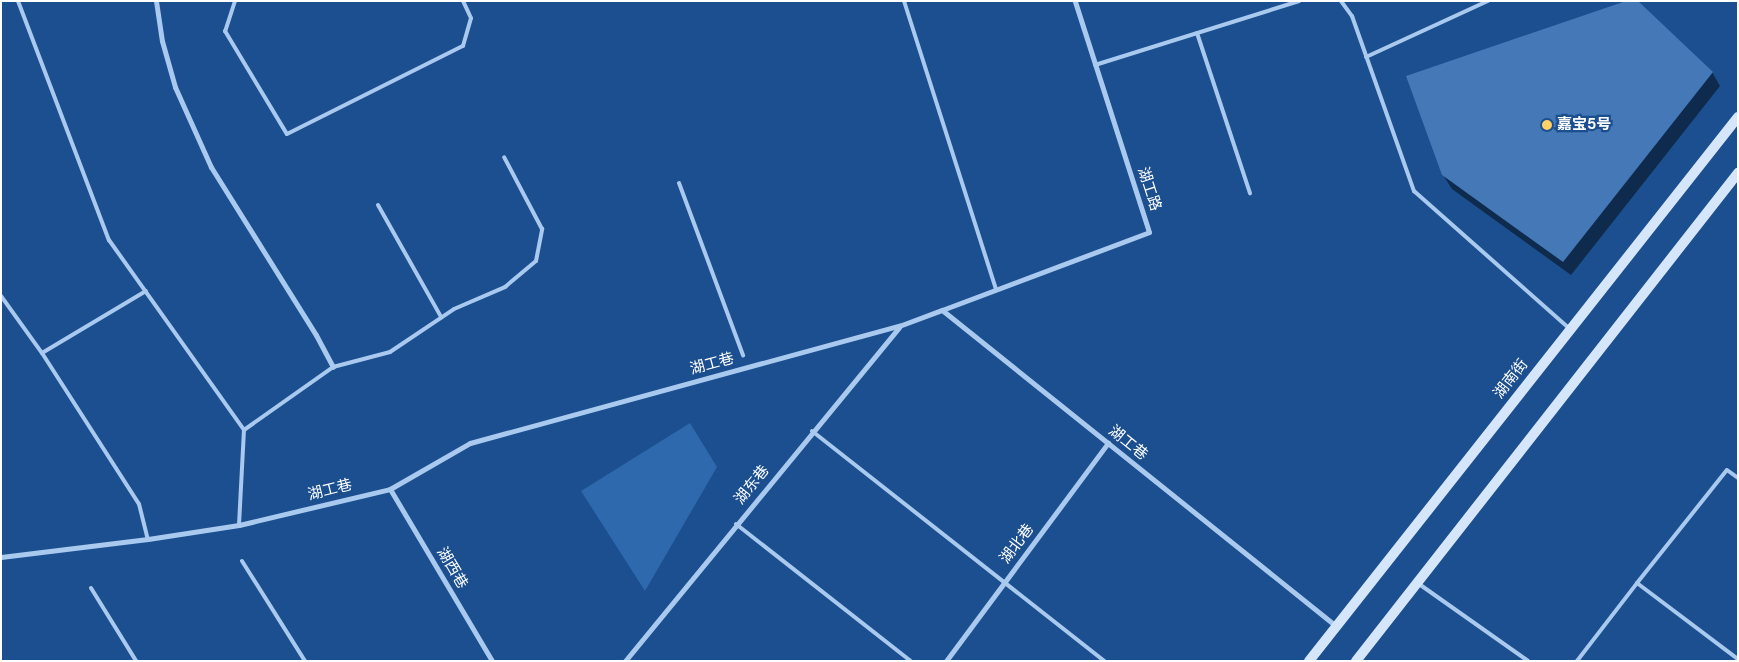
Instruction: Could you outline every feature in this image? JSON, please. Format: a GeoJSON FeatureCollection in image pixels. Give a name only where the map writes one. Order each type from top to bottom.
{"type":"FeatureCollection","features":[{"type":"Feature","properties":{"kind":"main road","name":"湖南街"},"geometry":{"type":"LineString","coordinates":[[1309,661],[1569,328],[1738,117]]}},
{"type":"Feature","properties":{"kind":"main road"},"geometry":{"type":"LineString","coordinates":[[1356,661],[1738,173]]}},
{"type":"Feature","properties":{"kind":"street"},"geometry":{"type":"LineString","coordinates":[[156,1],[162,41],[175,87],[212,167],[316,335],[333,367]]}},
{"type":"Feature","properties":{"kind":"street","name":"湖工路"},"geometry":{"type":"LineString","coordinates":[[942,310],[1149,232],[1075,1]]}},
{"type":"Feature","properties":{"kind":"street","name":"湖工巷"},"geometry":{"type":"LineString","coordinates":[[1,557],[148,539],[238,525],[390,489],[470,444],[900,326],[942,310],[1336,626]]}},
{"type":"Feature","properties":{"kind":"street","name":"湖东巷"},"geometry":{"type":"LineString","coordinates":[[625,661],[900,326]]}},
{"type":"Feature","properties":{"kind":"street","name":"湖北巷"},"geometry":{"type":"LineString","coordinates":[[946,661],[1108,443]]}},
{"type":"Feature","properties":{"kind":"street","name":"湖西巷"},"geometry":{"type":"LineString","coordinates":[[390,489],[492,661]]}},
{"type":"Feature","properties":{"kind":"lane"},"geometry":{"type":"LineString","coordinates":[[18,1],[109,240],[244,430],[238,525]]}},
{"type":"Feature","properties":{"kind":"lane"},"geometry":{"type":"LineString","coordinates":[[235,1],[225,30],[287,134],[463,46],[471,18],[463,1]]}},
{"type":"Feature","properties":{"kind":"lane"},"geometry":{"type":"LineString","coordinates":[[904,1],[996,290]]}},
{"type":"Feature","properties":{"kind":"lane"},"geometry":{"type":"LineString","coordinates":[[1095,65],[1299,1]]}},
{"type":"Feature","properties":{"kind":"lane"},"geometry":{"type":"LineString","coordinates":[[1341,1],[1352,16],[1414,192],[1569,328]]}},
{"type":"Feature","properties":{"kind":"lane"},"geometry":{"type":"LineString","coordinates":[[1366,57],[1488,1]]}},
{"type":"Feature","properties":{"kind":"lane"},"geometry":{"type":"LineString","coordinates":[[1197,33],[1250,192]]}},
{"type":"Feature","properties":{"kind":"lane"},"geometry":{"type":"LineString","coordinates":[[244,430],[333,367],[390,352],[454,309],[505,287],[536,261],[542,229],[504,157]]}},
{"type":"Feature","properties":{"kind":"lane"},"geometry":{"type":"LineString","coordinates":[[679,183],[743,356]]}},
{"type":"Feature","properties":{"kind":"lane"},"geometry":{"type":"LineString","coordinates":[[378,205],[441,317]]}},
{"type":"Feature","properties":{"kind":"lane"},"geometry":{"type":"LineString","coordinates":[[42,353],[146,292]]}},
{"type":"Feature","properties":{"kind":"lane"},"geometry":{"type":"LineString","coordinates":[[1,296],[42,353],[139,504],[148,539]]}},
{"type":"Feature","properties":{"kind":"lane"},"geometry":{"type":"LineString","coordinates":[[812,431],[1104,661]]}},
{"type":"Feature","properties":{"kind":"lane"},"geometry":{"type":"LineString","coordinates":[[1577,661],[1728,470],[1738,478]]}},
{"type":"Feature","properties":{"kind":"lane"},"geometry":{"type":"LineString","coordinates":[[736,524],[911,661]]}},
{"type":"Feature","properties":{"kind":"lane"},"geometry":{"type":"LineString","coordinates":[[242,561],[305,661]]}},
{"type":"Feature","properties":{"kind":"lane"},"geometry":{"type":"LineString","coordinates":[[1417,583],[1528,661]]}},
{"type":"Feature","properties":{"kind":"lane"},"geometry":{"type":"LineString","coordinates":[[1637,583],[1738,658]]}},
{"type":"Feature","properties":{"kind":"lane"},"geometry":{"type":"LineString","coordinates":[[91,588],[136,661]]}},
{"type":"Feature","properties":{"kind":"shaded area"},"geometry":{"type":"Polygon","coordinates":[[[690,423],[717,467],[645,591],[581,491],[690,423]]]}},
{"type":"Feature","properties":{"kind":"building","name":"嘉宝5号"},"geometry":{"type":"Polygon","coordinates":[[[1626,1],[1638,1],[1713,72],[1563,262],[1442,175],[1406,76],[1626,1]]]}},
{"type":"Feature","properties":{"kind":"place","name":"嘉宝5号"},"geometry":{"type":"Point","coordinates":[1547,125]}}]}
